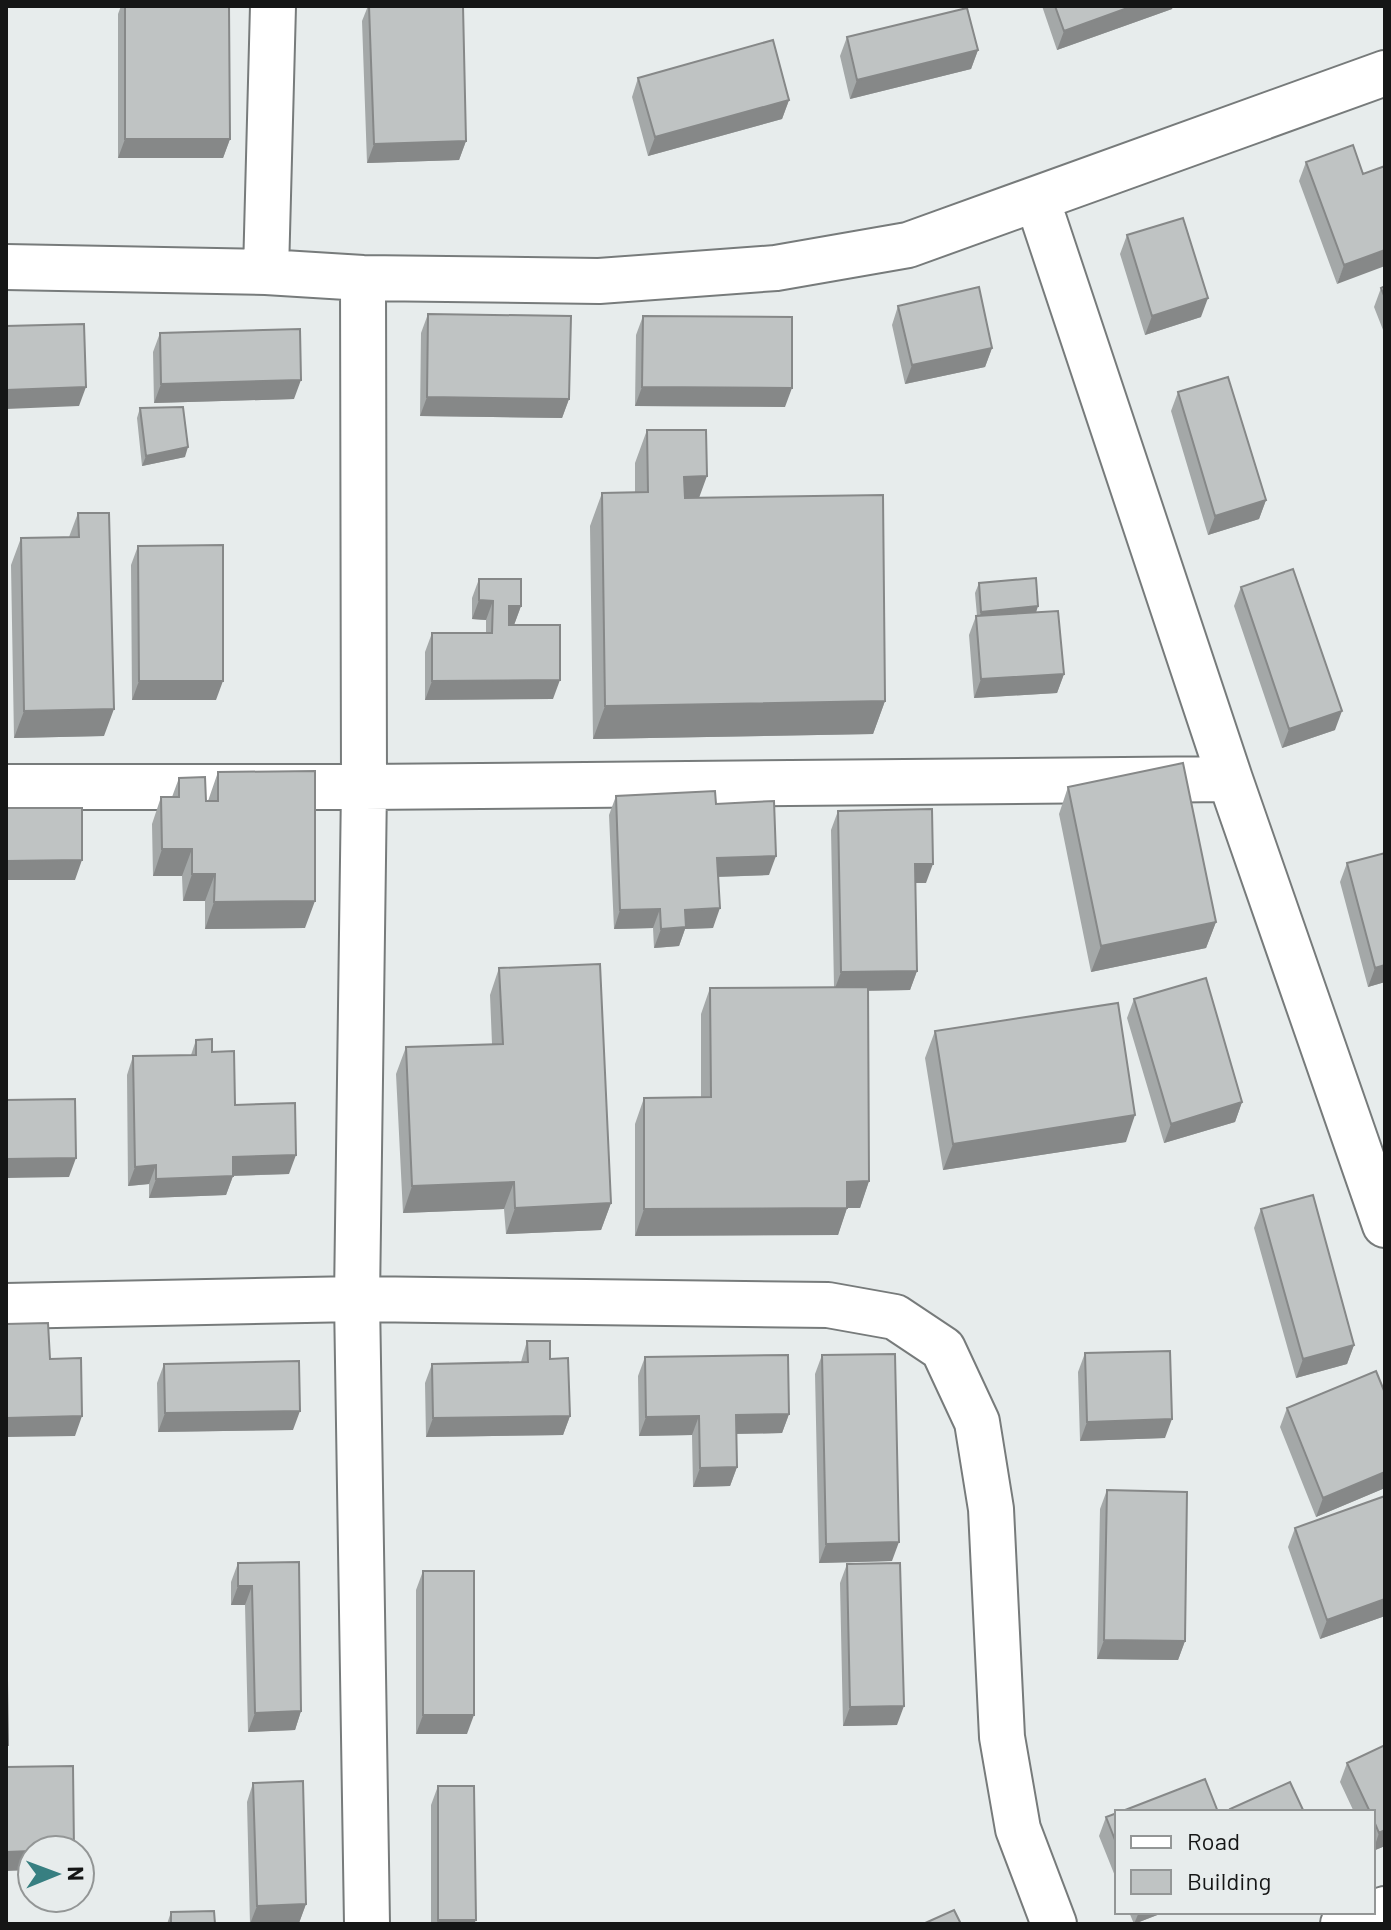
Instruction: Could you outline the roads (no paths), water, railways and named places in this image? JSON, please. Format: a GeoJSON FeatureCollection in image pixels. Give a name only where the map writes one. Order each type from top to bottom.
{"type":"FeatureCollection","features":[{"type":"Feature","properties":{"kind":"street"},"geometry":{"type":"LineString","coordinates":[[266,272],[273,6]]}},
{"type":"Feature","properties":{"kind":"street"},"geometry":{"type":"LineString","coordinates":[[6,267],[266,272],[363,278],[599,281],[776,268],[908,245],[1385,73]]}},
{"type":"Feature","properties":{"kind":"street"},"geometry":{"type":"LineString","coordinates":[[1037,199],[1230,779],[1385,1225]]}},
{"type":"Feature","properties":{"kind":"street"},"geometry":{"type":"LineString","coordinates":[[363,278],[364,787],[357,1299],[367,1924]]}},
{"type":"Feature","properties":{"kind":"street"},"geometry":{"type":"LineString","coordinates":[[6,787],[1230,779]]}},
{"type":"Feature","properties":{"kind":"street"},"geometry":{"type":"LineString","coordinates":[[6,1306],[357,1299],[828,1305],[895,1317],[943,1349],[977,1422],[991,1509],[1002,1737],[1018,1829],[1054,1924]]}},
{"type":"Feature","properties":{"kind":"street"},"geometry":{"type":"LineString","coordinates":[[1343,1924],[1371,1914]]}}]}
